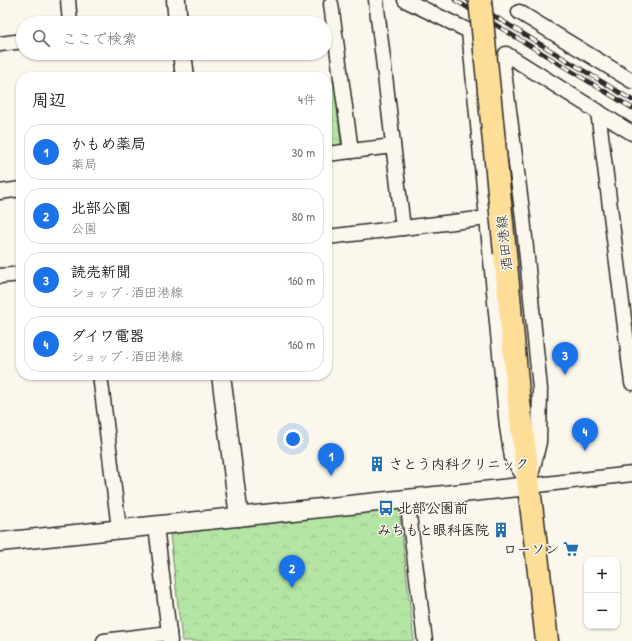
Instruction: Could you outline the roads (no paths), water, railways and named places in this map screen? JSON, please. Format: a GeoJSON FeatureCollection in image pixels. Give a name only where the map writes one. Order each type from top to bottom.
{"type":"FeatureCollection","features":[{"type":"Feature","properties":{"kind":"main road","name":"酒田港線"},"geometry":{"type":"LineString","coordinates":[[480,0],[529,486],[547,641]]}},
{"type":"Feature","properties":{"kind":"street"},"geometry":{"type":"LineString","coordinates":[[68,0],[69,16]]}},
{"type":"Feature","properties":{"kind":"street"},"geometry":{"type":"LineString","coordinates":[[176,0],[177,16]]}},
{"type":"Feature","properties":{"kind":"street"},"geometry":{"type":"LineString","coordinates":[[376,0],[403,228]]}},
{"type":"Feature","properties":{"kind":"street","name":"酒田港線"},"geometry":{"type":"LineString","coordinates":[[405,0],[469,31],[512,458],[529,486]]}},
{"type":"Feature","properties":{"kind":"street"},"geometry":{"type":"LineString","coordinates":[[331,4],[351,151]]}},
{"type":"Feature","properties":{"kind":"street"},"geometry":{"type":"LineString","coordinates":[[519,12],[632,81]]}},
{"type":"Feature","properties":{"kind":"street"},"geometry":{"type":"LineString","coordinates":[[0,44],[16,42]]}},
{"type":"Feature","properties":{"kind":"street"},"geometry":{"type":"LineString","coordinates":[[471,51],[503,64],[506,54],[632,133]]}},
{"type":"Feature","properties":{"kind":"street"},"geometry":{"type":"LineString","coordinates":[[183,60],[184,72]]}},
{"type":"Feature","properties":{"kind":"street","name":"酒田港線"},"geometry":{"type":"LineString","coordinates":[[503,64],[523,218],[540,389],[539,442],[529,486]]}},
{"type":"Feature","properties":{"kind":"street"},"geometry":{"type":"LineString","coordinates":[[598,111],[632,383]]}},
{"type":"Feature","properties":{"kind":"street"},"geometry":{"type":"LineString","coordinates":[[332,153],[393,146]]}},
{"type":"Feature","properties":{"kind":"street"},"geometry":{"type":"LineString","coordinates":[[0,192],[16,190]]}},
{"type":"Feature","properties":{"kind":"street"},"geometry":{"type":"LineString","coordinates":[[332,236],[487,218]]}},
{"type":"Feature","properties":{"kind":"street"},"geometry":{"type":"LineString","coordinates":[[0,276],[16,274]]}},
{"type":"Feature","properties":{"kind":"street"},"geometry":{"type":"LineString","coordinates":[[101,380],[119,529]]}},
{"type":"Feature","properties":{"kind":"street"},"geometry":{"type":"LineString","coordinates":[[222,380],[239,517]]}},
{"type":"Feature","properties":{"kind":"street"},"geometry":{"type":"LineString","coordinates":[[0,542],[632,474]]}},
{"type":"Feature","properties":{"kind":"street"},"geometry":{"type":"LineString","coordinates":[[407,499],[425,641]]}},
{"type":"Feature","properties":{"kind":"street"},"geometry":{"type":"LineString","coordinates":[[104,641],[170,637],[156,526]]}},
{"type":"Feature","properties":{"kind":"railway"},"geometry":{"type":"LineString","coordinates":[[455,0],[632,108]]}},
{"type":"Feature","properties":{"kind":"railway"},"geometry":{"type":"LineString","coordinates":[[468,0],[632,100]]}},
{"type":"Feature","properties":{"kind":"place","name":"読売新聞"},"geometry":{"type":"Point","coordinates":[565,375]}},
{"type":"Feature","properties":{"kind":"place","name":"ダイワ電器"},"geometry":{"type":"Point","coordinates":[585,451]}},
{"type":"Feature","properties":{"kind":"place","name":"さとう内科クリニック"},"geometry":{"type":"Point","coordinates":[377,464]}},
{"type":"Feature","properties":{"kind":"place","name":"かもめ薬局"},"geometry":{"type":"Point","coordinates":[331,476]}},
{"type":"Feature","properties":{"kind":"place","name":"北部公園前"},"geometry":{"type":"Point","coordinates":[386,508]}},
{"type":"Feature","properties":{"kind":"place","name":"みちもと眼科医院"},"geometry":{"type":"Point","coordinates":[501,530]}},
{"type":"Feature","properties":{"kind":"place","name":"ローソン"},"geometry":{"type":"Point","coordinates":[571,549]}},
{"type":"Feature","properties":{"kind":"place","name":"北部公園"},"geometry":{"type":"Point","coordinates":[292,588]}}]}
